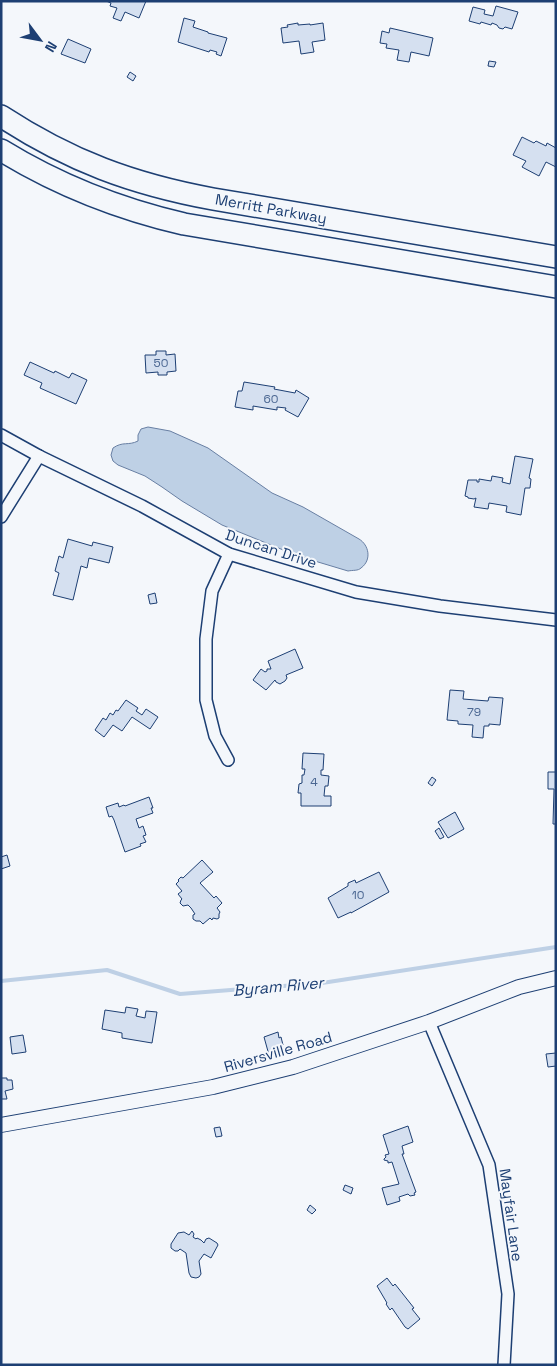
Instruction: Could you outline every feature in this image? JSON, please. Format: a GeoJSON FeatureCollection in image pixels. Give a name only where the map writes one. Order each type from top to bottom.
{"type":"FeatureCollection","features":[{"type":"Feature","properties":{"kind":"highway","name":"Merritt Parkway"},"geometry":{"type":"LineString","coordinates":[[1,116],[40,140],[81,160],[123,177],[167,190],[556,257]]}},
{"type":"Feature","properties":{"kind":"highway","name":"Merritt Parkway"},"geometry":{"type":"LineString","coordinates":[[1,150],[31,168],[74,189],[117,206],[161,219],[556,287]]}},
{"type":"Feature","properties":{"kind":"street","name":"Duncan Drive"},"geometry":{"type":"LineString","coordinates":[[1,435],[39,456],[142,506],[229,554],[356,592],[440,606],[556,620]]}},
{"type":"Feature","properties":{"kind":"street"},"geometry":{"type":"LineString","coordinates":[[1,516],[39,456]]}},
{"type":"Feature","properties":{"kind":"street"},"geometry":{"type":"LineString","coordinates":[[228,760],[215,736],[206,700],[206,639],[212,591],[229,554]]}},
{"type":"Feature","properties":{"kind":"street","name":"Riversville Road"},"geometry":{"type":"LineString","coordinates":[[1,1125],[213,1087],[294,1067],[429,1022],[519,987],[556,978]]}},
{"type":"Feature","properties":{"kind":"street","name":"Mayfair Lane"},"geometry":{"type":"LineString","coordinates":[[429,1022],[489,1165],[508,1294],[504,1365]]}},
{"type":"Feature","properties":{"kind":"water"},"geometry":{"type":"Polygon","coordinates":[[[148,427],[170,431],[208,448],[272,493],[303,507],[359,539],[367,549],[367,561],[358,570],[348,571],[298,556],[222,525],[145,476],[113,461],[111,455],[113,448],[138,441],[141,429],[148,427]]]}},
{"type":"Feature","properties":{"kind":"building"},"geometry":{"type":"Polygon","coordinates":[[[106,1],[146,1],[139,18],[125,12],[121,21],[113,18],[117,8],[110,6],[111,3],[106,1]]]}},
{"type":"Feature","properties":{"kind":"building"},"geometry":{"type":"Polygon","coordinates":[[[496,6],[518,12],[512,29],[499,28],[492,23],[491,25],[469,21],[473,7],[485,10],[484,14],[493,16],[496,6]]]}},
{"type":"Feature","properties":{"kind":"building"},"geometry":{"type":"Polygon","coordinates":[[[184,18],[195,21],[193,27],[227,38],[221,56],[216,54],[217,52],[210,50],[209,52],[178,42],[184,18]]]}},
{"type":"Feature","properties":{"kind":"building"},"geometry":{"type":"Polygon","coordinates":[[[298,23],[298,25],[310,25],[323,23],[325,40],[312,42],[314,52],[301,54],[299,41],[283,43],[281,28],[298,23]]]}},
{"type":"Feature","properties":{"kind":"building"},"geometry":{"type":"Polygon","coordinates":[[[390,28],[433,38],[429,56],[411,52],[409,62],[397,60],[399,50],[386,48],[387,44],[380,43],[382,31],[389,33],[390,28]]]}},
{"type":"Feature","properties":{"kind":"building"},"geometry":{"type":"Polygon","coordinates":[[[68,39],[91,49],[85,63],[61,54],[68,39]]]}},
{"type":"Feature","properties":{"kind":"building"},"geometry":{"type":"Polygon","coordinates":[[[489,61],[496,62],[494,67],[488,66],[489,61]]]}},
{"type":"Feature","properties":{"kind":"building"},"geometry":{"type":"Polygon","coordinates":[[[130,72],[136,76],[133,81],[127,77],[130,72]]]}},
{"type":"Feature","properties":{"kind":"building"},"geometry":{"type":"Polygon","coordinates":[[[522,137],[534,143],[536,141],[546,146],[547,143],[556,148],[556,167],[546,162],[539,176],[522,167],[526,161],[513,155],[522,137]]]}},
{"type":"Feature","properties":{"kind":"building"},"geometry":{"type":"Polygon","coordinates":[[[156,351],[166,351],[166,355],[175,354],[176,371],[167,372],[167,375],[158,375],[158,372],[146,373],[145,355],[156,355],[156,351]]]}},
{"type":"Feature","properties":{"kind":"building"},"geometry":{"type":"Polygon","coordinates":[[[30,362],[69,378],[72,373],[87,380],[76,404],[40,388],[42,383],[24,375],[30,362]]]}},
{"type":"Feature","properties":{"kind":"building"},"geometry":{"type":"Polygon","coordinates":[[[244,382],[275,387],[274,389],[295,393],[296,390],[309,398],[298,417],[285,410],[286,408],[277,407],[277,410],[253,406],[253,410],[235,407],[238,391],[242,391],[244,382]]]}},
{"type":"Feature","properties":{"kind":"building"},"geometry":{"type":"Polygon","coordinates":[[[515,456],[533,459],[529,478],[531,479],[530,488],[525,488],[521,515],[506,512],[507,506],[489,503],[488,509],[474,507],[476,498],[465,496],[468,480],[477,480],[477,482],[479,482],[479,479],[491,481],[492,476],[503,478],[502,482],[510,484],[515,456]]]}},
{"type":"Feature","properties":{"kind":"building"},"geometry":{"type":"Polygon","coordinates":[[[68,539],[92,546],[93,542],[113,547],[109,563],[89,558],[87,568],[81,566],[73,600],[53,595],[59,573],[55,571],[59,556],[63,558],[68,539]]]}},
{"type":"Feature","properties":{"kind":"building"},"geometry":{"type":"Polygon","coordinates":[[[155,593],[157,603],[150,604],[148,595],[155,593]]]}},
{"type":"Feature","properties":{"kind":"building"},"geometry":{"type":"Polygon","coordinates":[[[295,649],[303,668],[286,675],[285,681],[280,684],[275,680],[266,690],[253,680],[261,669],[265,672],[267,669],[271,669],[268,661],[295,649]]]}},
{"type":"Feature","properties":{"kind":"building"},"geometry":{"type":"Polygon","coordinates":[[[450,690],[464,691],[463,699],[488,701],[489,697],[503,698],[500,725],[489,724],[489,726],[484,726],[483,738],[472,737],[473,725],[458,724],[458,721],[447,720],[450,690]]]}},
{"type":"Feature","properties":{"kind":"building"},"geometry":{"type":"Polygon","coordinates":[[[126,700],[138,708],[136,711],[142,715],[146,709],[158,717],[150,729],[132,717],[122,731],[113,725],[104,737],[95,730],[103,718],[106,720],[110,713],[113,715],[126,700]]]}},
{"type":"Feature","properties":{"kind":"building"},"geometry":{"type":"Polygon","coordinates":[[[303,753],[324,754],[321,775],[329,776],[324,796],[331,796],[331,806],[301,806],[301,793],[298,793],[299,784],[302,783],[302,775],[304,775],[305,769],[302,769],[303,753]]]}},
{"type":"Feature","properties":{"kind":"building"},"geometry":{"type":"Polygon","coordinates":[[[548,772],[556,772],[556,824],[553,824],[554,789],[548,789],[548,772]]]}},
{"type":"Feature","properties":{"kind":"building"},"geometry":{"type":"Polygon","coordinates":[[[432,777],[436,780],[432,786],[428,783],[432,777]]]}},
{"type":"Feature","properties":{"kind":"building"},"geometry":{"type":"Polygon","coordinates":[[[149,797],[153,813],[136,819],[139,828],[143,826],[146,835],[143,836],[146,842],[125,852],[114,820],[112,816],[109,817],[106,807],[118,803],[119,807],[125,806],[149,797]]]}},
{"type":"Feature","properties":{"kind":"building"},"geometry":{"type":"Polygon","coordinates":[[[455,812],[464,829],[448,838],[438,822],[455,812]]]}},
{"type":"Feature","properties":{"kind":"building"},"geometry":{"type":"Polygon","coordinates":[[[439,828],[444,837],[440,839],[435,831],[439,828]]]}},
{"type":"Feature","properties":{"kind":"building"},"geometry":{"type":"Polygon","coordinates":[[[7,855],[10,866],[1,869],[1,857],[7,855]]]}},
{"type":"Feature","properties":{"kind":"building"},"geometry":{"type":"Polygon","coordinates":[[[202,860],[213,872],[200,883],[214,898],[216,896],[222,903],[217,908],[220,912],[219,918],[213,918],[212,920],[210,918],[203,924],[193,919],[195,914],[188,905],[183,906],[180,903],[182,899],[178,894],[182,891],[176,884],[181,877],[183,878],[202,860]]]}},
{"type":"Feature","properties":{"kind":"building"},"geometry":{"type":"Polygon","coordinates":[[[379,872],[389,892],[338,918],[328,898],[348,886],[348,883],[355,880],[356,883],[379,872]]]}},
{"type":"Feature","properties":{"kind":"building"},"geometry":{"type":"Polygon","coordinates":[[[126,1007],[138,1009],[136,1016],[145,1018],[146,1011],[157,1012],[152,1043],[122,1038],[122,1033],[102,1029],[105,1010],[125,1013],[126,1007]]]}},
{"type":"Feature","properties":{"kind":"building"},"geometry":{"type":"Polygon","coordinates":[[[278,1032],[279,1038],[281,1037],[284,1053],[272,1056],[269,1055],[264,1037],[278,1032]]]}},
{"type":"Feature","properties":{"kind":"building"},"geometry":{"type":"Polygon","coordinates":[[[23,1035],[26,1052],[12,1054],[10,1037],[23,1035]]]}},
{"type":"Feature","properties":{"kind":"building"},"geometry":{"type":"Polygon","coordinates":[[[556,1053],[556,1066],[548,1067],[546,1054],[556,1053]]]}},
{"type":"Feature","properties":{"kind":"building"},"geometry":{"type":"Polygon","coordinates":[[[1,1078],[12,1080],[13,1089],[5,1091],[7,1099],[1,1099],[1,1078]]]}},
{"type":"Feature","properties":{"kind":"building"},"geometry":{"type":"Polygon","coordinates":[[[408,1126],[413,1142],[402,1146],[404,1154],[402,1154],[416,1192],[414,1193],[415,1195],[410,1196],[408,1194],[399,1197],[400,1201],[387,1205],[382,1188],[399,1184],[392,1162],[388,1163],[388,1161],[384,1160],[385,1155],[389,1154],[383,1135],[408,1126]]]}},
{"type":"Feature","properties":{"kind":"building"},"geometry":{"type":"Polygon","coordinates":[[[220,1127],[222,1136],[216,1137],[214,1128],[220,1127]]]}},
{"type":"Feature","properties":{"kind":"building"},"geometry":{"type":"Polygon","coordinates":[[[345,1185],[353,1188],[351,1194],[343,1190],[345,1185]]]}},
{"type":"Feature","properties":{"kind":"building"},"geometry":{"type":"Polygon","coordinates":[[[310,1205],[316,1210],[312,1214],[307,1210],[310,1205]]]}},
{"type":"Feature","properties":{"kind":"building"},"geometry":{"type":"Polygon","coordinates":[[[192,1231],[193,1237],[196,1239],[204,1243],[209,1238],[218,1245],[211,1258],[204,1254],[199,1261],[201,1274],[196,1278],[191,1277],[189,1273],[186,1253],[180,1249],[175,1251],[171,1248],[171,1244],[178,1233],[184,1232],[189,1235],[192,1231]]]}},
{"type":"Feature","properties":{"kind":"building"},"geometry":{"type":"Polygon","coordinates":[[[387,1278],[393,1286],[395,1284],[414,1308],[412,1309],[420,1319],[408,1329],[392,1308],[390,1310],[377,1286],[387,1278]]]}},
{"type":"Feature","properties":{"kind":"waterway","name":"Byram River"},"geometry":{"type":"LineString","coordinates":[[1,981],[107,970],[180,994],[322,983],[556,947]]}}]}
